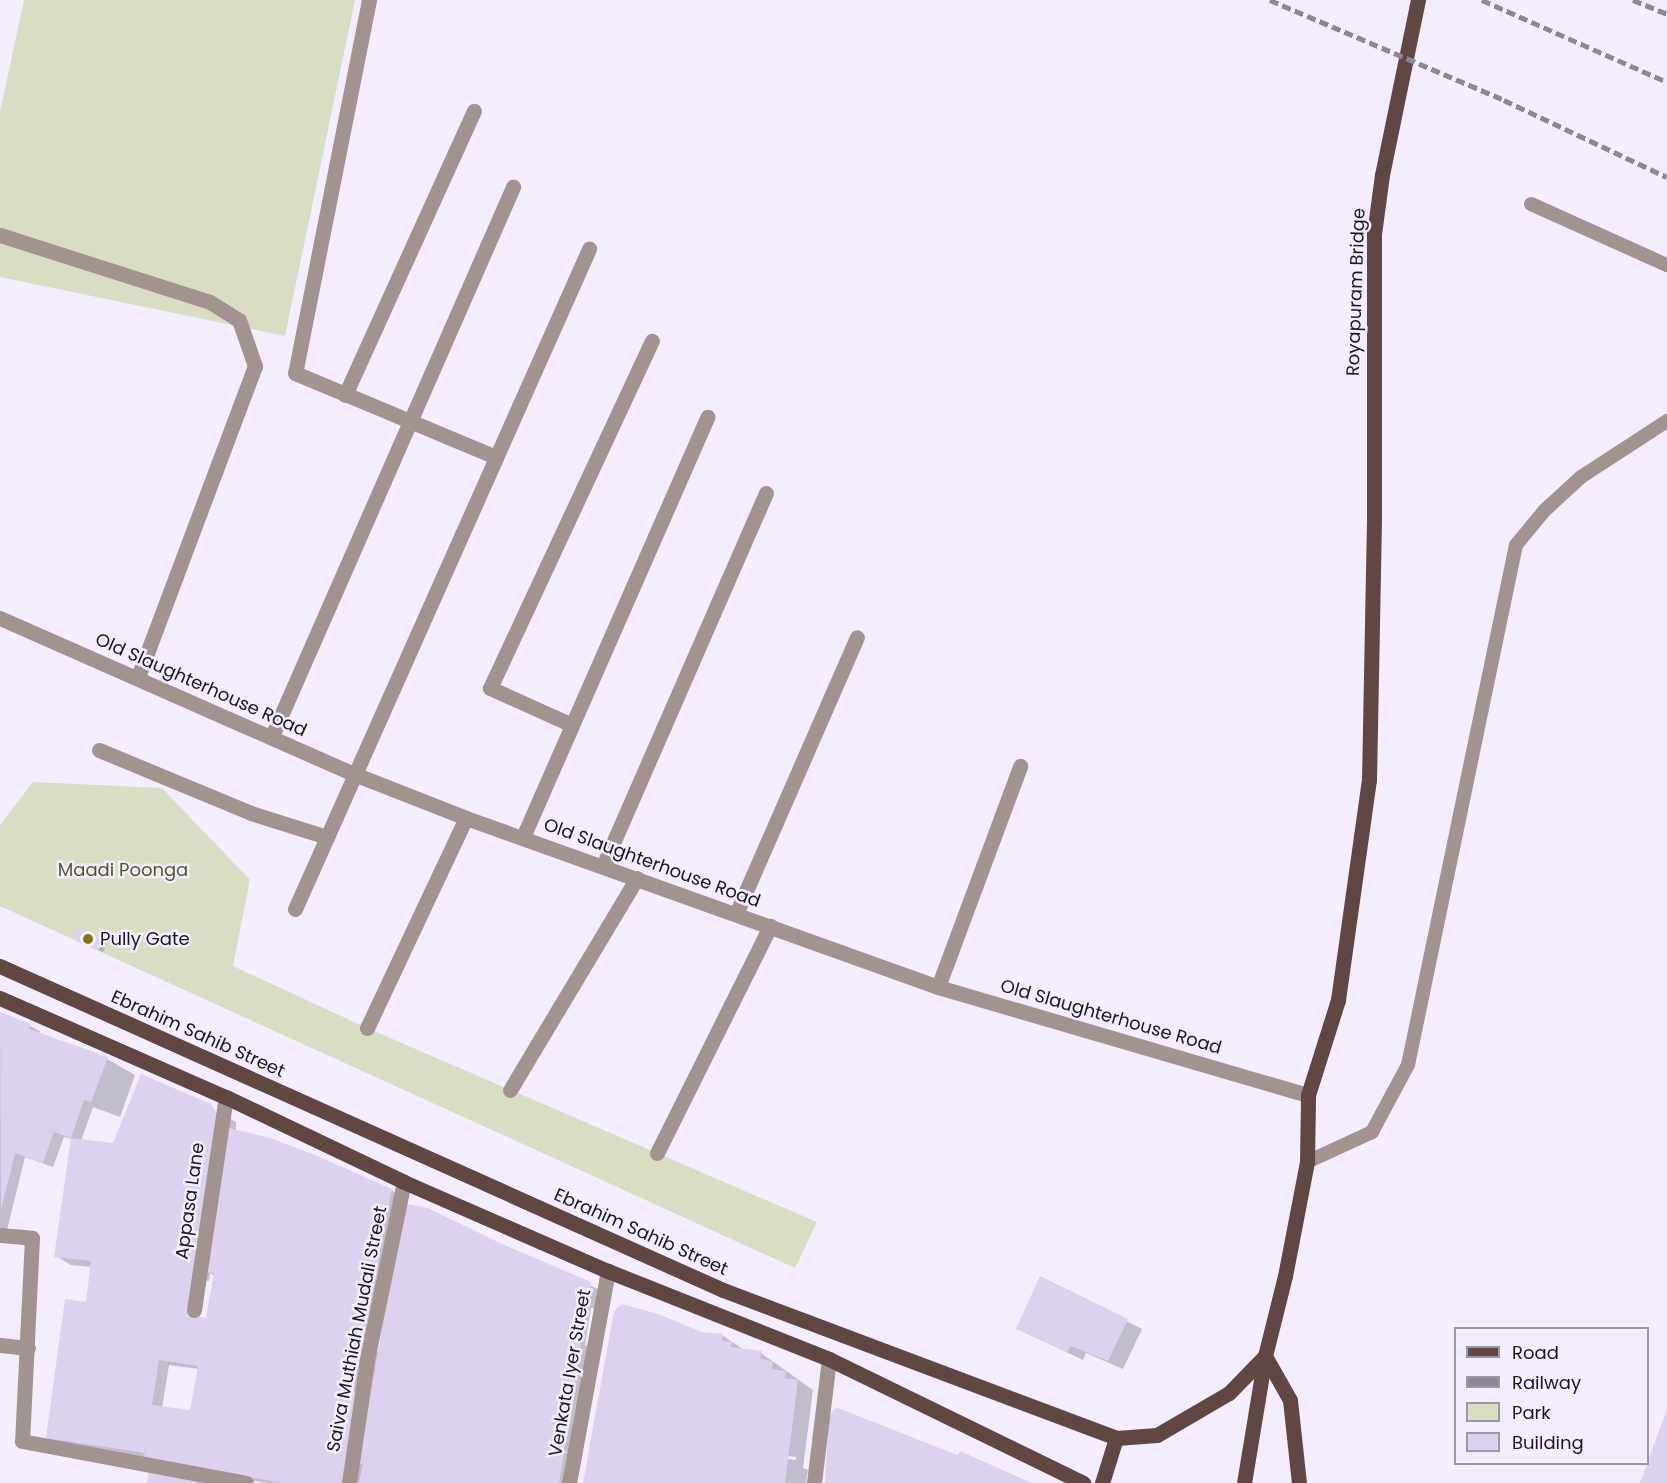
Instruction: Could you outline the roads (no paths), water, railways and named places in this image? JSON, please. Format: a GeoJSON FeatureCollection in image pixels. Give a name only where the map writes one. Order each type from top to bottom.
{"type":"FeatureCollection","features":[{"type":"Feature","properties":{"kind":"main road","name":"Royapuram Bridge"},"geometry":{"type":"LineString","coordinates":[[1244,1483],[1264,1356],[1285,1276],[1307,1162],[1308,1095],[1338,1000],[1369,780],[1374,517],[1374,234],[1382,175],[1418,0]]}},
{"type":"Feature","properties":{"kind":"main road","name":"Ebrahim Sahib Street"},"geometry":{"type":"LineString","coordinates":[[0,966],[723,1290],[1116,1438],[1157,1435],[1229,1393],[1264,1356]]}},
{"type":"Feature","properties":{"kind":"main road"},"geometry":{"type":"LineString","coordinates":[[0,998],[226,1097],[404,1182],[608,1271],[829,1359],[1083,1483]]}},
{"type":"Feature","properties":{"kind":"main road"},"geometry":{"type":"LineString","coordinates":[[1264,1356],[1290,1400],[1299,1483]]}},
{"type":"Feature","properties":{"kind":"main road"},"geometry":{"type":"LineString","coordinates":[[1102,1483],[1116,1438]]}},
{"type":"Feature","properties":{"kind":"street"},"geometry":{"type":"LineString","coordinates":[[369,0],[295,374],[496,457]]}},
{"type":"Feature","properties":{"kind":"street"},"geometry":{"type":"LineString","coordinates":[[345,395],[474,111]]}},
{"type":"Feature","properties":{"kind":"street"},"geometry":{"type":"LineString","coordinates":[[272,736],[513,187]]}},
{"type":"Feature","properties":{"kind":"street"},"geometry":{"type":"LineString","coordinates":[[0,236],[210,303],[239,320],[255,366],[138,678]]}},
{"type":"Feature","properties":{"kind":"street"},"geometry":{"type":"LineString","coordinates":[[295,909],[590,249]]}},
{"type":"Feature","properties":{"kind":"street"},"geometry":{"type":"LineString","coordinates":[[572,724],[490,688],[652,341]]}},
{"type":"Feature","properties":{"kind":"street"},"geometry":{"type":"LineString","coordinates":[[523,837],[707,417]]}},
{"type":"Feature","properties":{"kind":"street"},"geometry":{"type":"LineString","coordinates":[[603,866],[766,493]]}},
{"type":"Feature","properties":{"kind":"street","name":"Old Slaughterhouse Road"},"geometry":{"type":"LineString","coordinates":[[0,618],[354,774],[466,818],[939,987],[1308,1095]]}},
{"type":"Feature","properties":{"kind":"street"},"geometry":{"type":"LineString","coordinates":[[736,914],[857,637]]}},
{"type":"Feature","properties":{"kind":"street"},"geometry":{"type":"LineString","coordinates":[[99,750],[251,813],[327,837]]}},
{"type":"Feature","properties":{"kind":"street"},"geometry":{"type":"LineString","coordinates":[[939,987],[1020,766]]}},
{"type":"Feature","properties":{"kind":"street"},"geometry":{"type":"LineString","coordinates":[[367,1028],[466,818]]}},
{"type":"Feature","properties":{"kind":"street"},"geometry":{"type":"LineString","coordinates":[[510,1090],[637,878]]}},
{"type":"Feature","properties":{"kind":"street"},"geometry":{"type":"LineString","coordinates":[[657,1153],[770,926]]}},
{"type":"Feature","properties":{"kind":"street","name":"Appasa Lane"},"geometry":{"type":"LineString","coordinates":[[194,1310],[226,1097]]}},
{"type":"Feature","properties":{"kind":"street","name":"Saiva Muthiah Mudali Street"},"geometry":{"type":"LineString","coordinates":[[349,1483],[367,1360],[404,1182]]}},
{"type":"Feature","properties":{"kind":"street"},"geometry":{"type":"LineString","coordinates":[[0,1235],[32,1238],[22,1441],[246,1483]]}},
{"type":"Feature","properties":{"kind":"street","name":"Venkata Iyer Street"},"geometry":{"type":"LineString","coordinates":[[569,1483],[608,1271]]}},
{"type":"Feature","properties":{"kind":"street"},"geometry":{"type":"LineString","coordinates":[[0,1344],[28,1348]]}},
{"type":"Feature","properties":{"kind":"street"},"geometry":{"type":"LineString","coordinates":[[814,1483],[829,1359]]}},
{"type":"Feature","properties":{"kind":"lane"},"geometry":{"type":"LineString","coordinates":[[1531,204],[1667,265]]}},
{"type":"Feature","properties":{"kind":"lane"},"geometry":{"type":"LineString","coordinates":[[1307,1162],[1372,1131],[1408,1065],[1516,544],[1545,510],[1581,477],[1667,421]]}},
{"type":"Feature","properties":{"kind":"railway"},"geometry":{"type":"LineString","coordinates":[[1270,0],[1504,100],[1667,177]]}},
{"type":"Feature","properties":{"kind":"railway"},"geometry":{"type":"LineString","coordinates":[[1482,0],[1667,82]]}},
{"type":"Feature","properties":{"kind":"railway"},"geometry":{"type":"LineString","coordinates":[[1633,0],[1667,14]]}},
{"type":"Feature","properties":{"kind":"place","name":"Pully Gate"},"geometry":{"type":"Point","coordinates":[88,939]}},
{"type":"Feature","properties":{"kind":"park label","name":"Maadi Poonga"},"geometry":{"type":"Point","coordinates":[123,870]}}]}
